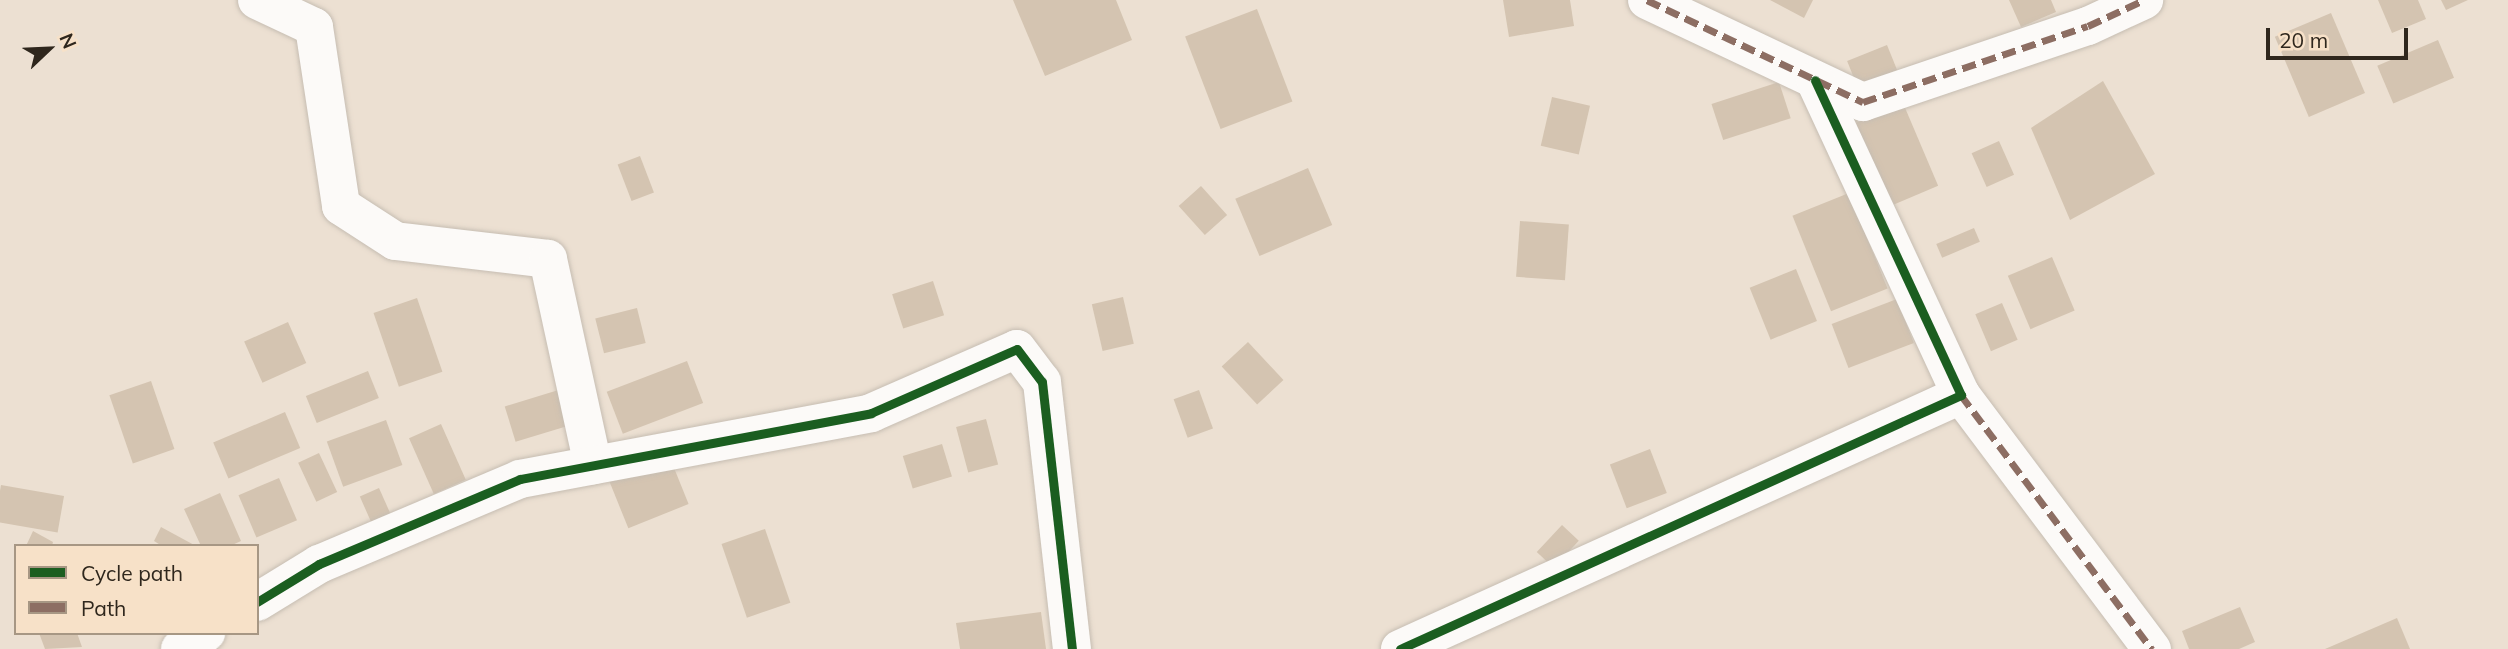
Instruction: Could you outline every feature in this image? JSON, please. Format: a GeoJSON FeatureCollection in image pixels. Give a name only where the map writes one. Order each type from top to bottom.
{"type":"FeatureCollection","features":[{"type":"Feature","properties":{"kind":"street"},"geometry":{"type":"LineString","coordinates":[[257,0],[314,27],[341,205],[395,242],[548,259],[593,465]]}},
{"type":"Feature","properties":{"kind":"street"},"geometry":{"type":"LineString","coordinates":[[1647,0],[1863,102],[2088,26],[2144,0]]}},
{"type":"Feature","properties":{"kind":"street"},"geometry":{"type":"LineString","coordinates":[[1815,80],[1961,395],[2152,649]]}},
{"type":"Feature","properties":{"kind":"street"},"geometry":{"type":"LineString","coordinates":[[259,601],[319,564],[520,479],[871,413],[1017,349],[1042,382],[1072,649]]}},
{"type":"Feature","properties":{"kind":"street"},"geometry":{"type":"LineString","coordinates":[[1400,649],[1961,395]]}},
{"type":"Feature","properties":{"kind":"street"},"geometry":{"type":"LineString","coordinates":[[180,649],[202,635]]}},
{"type":"Feature","properties":{"kind":"building"},"geometry":{"type":"Polygon","coordinates":[[[1013,0],[1116,0],[1132,40],[1045,76],[1013,0]]]}},
{"type":"Feature","properties":{"kind":"building"},"geometry":{"type":"Polygon","coordinates":[[[1503,0],[1570,0],[1574,26],[1509,37],[1503,0]]]}},
{"type":"Feature","properties":{"kind":"building"},"geometry":{"type":"Polygon","coordinates":[[[1770,0],[1813,0],[1804,18],[1770,0]]]}},
{"type":"Feature","properties":{"kind":"building"},"geometry":{"type":"Polygon","coordinates":[[[2009,0],[2051,0],[2056,12],[2021,27],[2009,0]]]}},
{"type":"Feature","properties":{"kind":"building"},"geometry":{"type":"Polygon","coordinates":[[[2378,0],[2418,0],[2426,19],[2392,33],[2378,0]]]}},
{"type":"Feature","properties":{"kind":"building"},"geometry":{"type":"Polygon","coordinates":[[[2441,0],[2468,0],[2446,10],[2441,0]]]}},
{"type":"Feature","properties":{"kind":"building"},"geometry":{"type":"Polygon","coordinates":[[[1257,9],[1292,101],[1221,129],[1185,37],[1257,9]]]}},
{"type":"Feature","properties":{"kind":"building"},"geometry":{"type":"Polygon","coordinates":[[[2331,13],[2365,93],[2309,117],[2275,37],[2331,13]]]}},
{"type":"Feature","properties":{"kind":"building"},"geometry":{"type":"Polygon","coordinates":[[[2438,40],[2454,78],[2393,104],[2377,66],[2438,40]]]}},
{"type":"Feature","properties":{"kind":"building"},"geometry":{"type":"Polygon","coordinates":[[[1887,45],[1897,70],[1857,86],[1847,61],[1887,45]]]}},
{"type":"Feature","properties":{"kind":"building"},"geometry":{"type":"Polygon","coordinates":[[[2103,81],[2155,174],[2070,220],[2031,128],[2103,81]]]}},
{"type":"Feature","properties":{"kind":"building"},"geometry":{"type":"Polygon","coordinates":[[[1779,82],[1791,118],[1723,140],[1711,104],[1779,82]]]}},
{"type":"Feature","properties":{"kind":"building"},"geometry":{"type":"Polygon","coordinates":[[[1552,97],[1590,106],[1579,154],[1541,146],[1552,97]]]}},
{"type":"Feature","properties":{"kind":"building"},"geometry":{"type":"Polygon","coordinates":[[[1903,103],[1938,186],[1888,207],[1852,124],[1903,103]]]}},
{"type":"Feature","properties":{"kind":"building"},"geometry":{"type":"Polygon","coordinates":[[[1999,141],[2014,175],[1987,187],[1972,153],[1999,141]]]}},
{"type":"Feature","properties":{"kind":"building"},"geometry":{"type":"Polygon","coordinates":[[[640,156],[654,192],[632,201],[618,165],[640,156]]]}},
{"type":"Feature","properties":{"kind":"building"},"geometry":{"type":"Polygon","coordinates":[[[1308,168],[1332,225],[1260,256],[1235,199],[1308,168]]]}},
{"type":"Feature","properties":{"kind":"building"},"geometry":{"type":"Polygon","coordinates":[[[1201,186],[1227,215],[1205,235],[1179,206],[1201,186]]]}},
{"type":"Feature","properties":{"kind":"building"},"geometry":{"type":"Polygon","coordinates":[[[1849,193],[1888,288],[1831,311],[1792,216],[1849,193]]]}},
{"type":"Feature","properties":{"kind":"building"},"geometry":{"type":"Polygon","coordinates":[[[1520,221],[1569,224],[1565,280],[1516,277],[1520,221]]]}},
{"type":"Feature","properties":{"kind":"building"},"geometry":{"type":"Polygon","coordinates":[[[1974,228],[1980,242],[1942,258],[1936,244],[1974,228]]]}},
{"type":"Feature","properties":{"kind":"building"},"geometry":{"type":"Polygon","coordinates":[[[2052,257],[2075,310],[2030,329],[2008,276],[2052,257]]]}},
{"type":"Feature","properties":{"kind":"building"},"geometry":{"type":"Polygon","coordinates":[[[1796,269],[1817,321],[1771,340],[1750,288],[1796,269]]]}},
{"type":"Feature","properties":{"kind":"building"},"geometry":{"type":"Polygon","coordinates":[[[933,281],[944,315],[903,329],[892,294],[933,281]]]}},
{"type":"Feature","properties":{"kind":"building"},"geometry":{"type":"Polygon","coordinates":[[[1123,297],[1134,344],[1103,351],[1092,304],[1123,297]]]}},
{"type":"Feature","properties":{"kind":"building"},"geometry":{"type":"Polygon","coordinates":[[[417,298],[442,372],[399,387],[374,313],[417,298]]]}},
{"type":"Feature","properties":{"kind":"building"},"geometry":{"type":"Polygon","coordinates":[[[1897,299],[1914,343],[1848,368],[1832,324],[1897,299]]]}},
{"type":"Feature","properties":{"kind":"building"},"geometry":{"type":"Polygon","coordinates":[[[2002,303],[2018,340],[1991,351],[1975,314],[2002,303]]]}},
{"type":"Feature","properties":{"kind":"building"},"geometry":{"type":"Polygon","coordinates":[[[637,308],[646,343],[604,353],[595,318],[637,308]]]}},
{"type":"Feature","properties":{"kind":"building"},"geometry":{"type":"Polygon","coordinates":[[[288,322],[306,363],[262,383],[244,342],[288,322]]]}},
{"type":"Feature","properties":{"kind":"building"},"geometry":{"type":"Polygon","coordinates":[[[1248,342],[1283,380],[1257,405],[1222,367],[1248,342]]]}},
{"type":"Feature","properties":{"kind":"building"},"geometry":{"type":"Polygon","coordinates":[[[687,361],[703,403],[623,434],[607,392],[687,361]]]}},
{"type":"Feature","properties":{"kind":"building"},"geometry":{"type":"Polygon","coordinates":[[[368,371],[379,398],[317,423],[306,396],[368,371]]]}},
{"type":"Feature","properties":{"kind":"building"},"geometry":{"type":"Polygon","coordinates":[[[151,381],[174,449],[133,463],[109,395],[151,381]]]}},
{"type":"Feature","properties":{"kind":"building"},"geometry":{"type":"Polygon","coordinates":[[[565,388],[576,423],[516,442],[505,406],[565,388]]]}},
{"type":"Feature","properties":{"kind":"building"},"geometry":{"type":"Polygon","coordinates":[[[1199,390],[1213,429],[1188,438],[1174,399],[1199,390]]]}},
{"type":"Feature","properties":{"kind":"building"},"geometry":{"type":"Polygon","coordinates":[[[285,412],[300,448],[228,478],[213,442],[285,412]]]}},
{"type":"Feature","properties":{"kind":"building"},"geometry":{"type":"Polygon","coordinates":[[[986,419],[998,464],[968,472],[956,427],[986,419]]]}},
{"type":"Feature","properties":{"kind":"building"},"geometry":{"type":"Polygon","coordinates":[[[386,420],[402,465],[343,487],[327,442],[386,420]]]}},
{"type":"Feature","properties":{"kind":"building"},"geometry":{"type":"Polygon","coordinates":[[[441,424],[466,480],[434,494],[409,438],[441,424]]]}},
{"type":"Feature","properties":{"kind":"building"},"geometry":{"type":"Polygon","coordinates":[[[942,444],[952,477],[913,489],[903,456],[942,444]]]}},
{"type":"Feature","properties":{"kind":"building"},"geometry":{"type":"Polygon","coordinates":[[[1650,449],[1667,493],[1627,508],[1610,464],[1650,449]]]}},
{"type":"Feature","properties":{"kind":"building"},"geometry":{"type":"Polygon","coordinates":[[[319,453],[337,492],[316,502],[298,463],[319,453]]]}},
{"type":"Feature","properties":{"kind":"building"},"geometry":{"type":"Polygon","coordinates":[[[668,453],[689,504],[628,528],[608,477],[668,453]]]}},
{"type":"Feature","properties":{"kind":"building"},"geometry":{"type":"Polygon","coordinates":[[[279,478],[297,520],[256,538],[238,495],[279,478]]]}},
{"type":"Feature","properties":{"kind":"building"},"geometry":{"type":"Polygon","coordinates":[[[1,485],[64,496],[58,533],[0,522],[1,485]]]}},
{"type":"Feature","properties":{"kind":"building"},"geometry":{"type":"Polygon","coordinates":[[[379,488],[394,521],[374,529],[360,497],[379,488]]]}},
{"type":"Feature","properties":{"kind":"building"},"geometry":{"type":"Polygon","coordinates":[[[220,493],[241,541],[234,544],[200,544],[184,509],[220,493]]]}},
{"type":"Feature","properties":{"kind":"building"},"geometry":{"type":"Polygon","coordinates":[[[1562,525],[1579,541],[1554,568],[1537,552],[1562,525]]]}},
{"type":"Feature","properties":{"kind":"building"},"geometry":{"type":"Polygon","coordinates":[[[161,527],[192,544],[159,544],[154,541],[161,527]]]}},
{"type":"Feature","properties":{"kind":"building"},"geometry":{"type":"Polygon","coordinates":[[[765,529],[790,603],[747,618],[722,544],[765,529]]]}},
{"type":"Feature","properties":{"kind":"building"},"geometry":{"type":"Polygon","coordinates":[[[33,531],[53,542],[52,544],[27,544],[33,531]]]}},
{"type":"Feature","properties":{"kind":"building"},"geometry":{"type":"Polygon","coordinates":[[[2240,607],[2255,642],[2239,649],[2189,649],[2182,631],[2240,607]]]}},
{"type":"Feature","properties":{"kind":"building"},"geometry":{"type":"Polygon","coordinates":[[[1041,612],[1046,649],[960,649],[956,623],[1041,612]]]}},
{"type":"Feature","properties":{"kind":"building"},"geometry":{"type":"Polygon","coordinates":[[[2397,618],[2410,649],[2325,649],[2397,618]]]}},
{"type":"Feature","properties":{"kind":"building"},"geometry":{"type":"Polygon","coordinates":[[[40,635],[78,635],[82,647],[45,649],[40,635]]]}},
{"type":"Feature","properties":{"kind":"marked path"},"geometry":{"type":"LineString","coordinates":[[1647,0],[1863,102],[2088,26],[2144,0]]}},
{"type":"Feature","properties":{"kind":"marked path"},"geometry":{"type":"LineString","coordinates":[[1961,395],[2152,649]]}},
{"type":"Feature","properties":{"kind":"cycle path"},"geometry":{"type":"LineString","coordinates":[[1400,649],[1961,395],[1815,80]]}},
{"type":"Feature","properties":{"kind":"cycle path"},"geometry":{"type":"LineString","coordinates":[[259,601],[319,564],[520,479],[871,413],[1017,349],[1042,382],[1072,649]]}}]}
